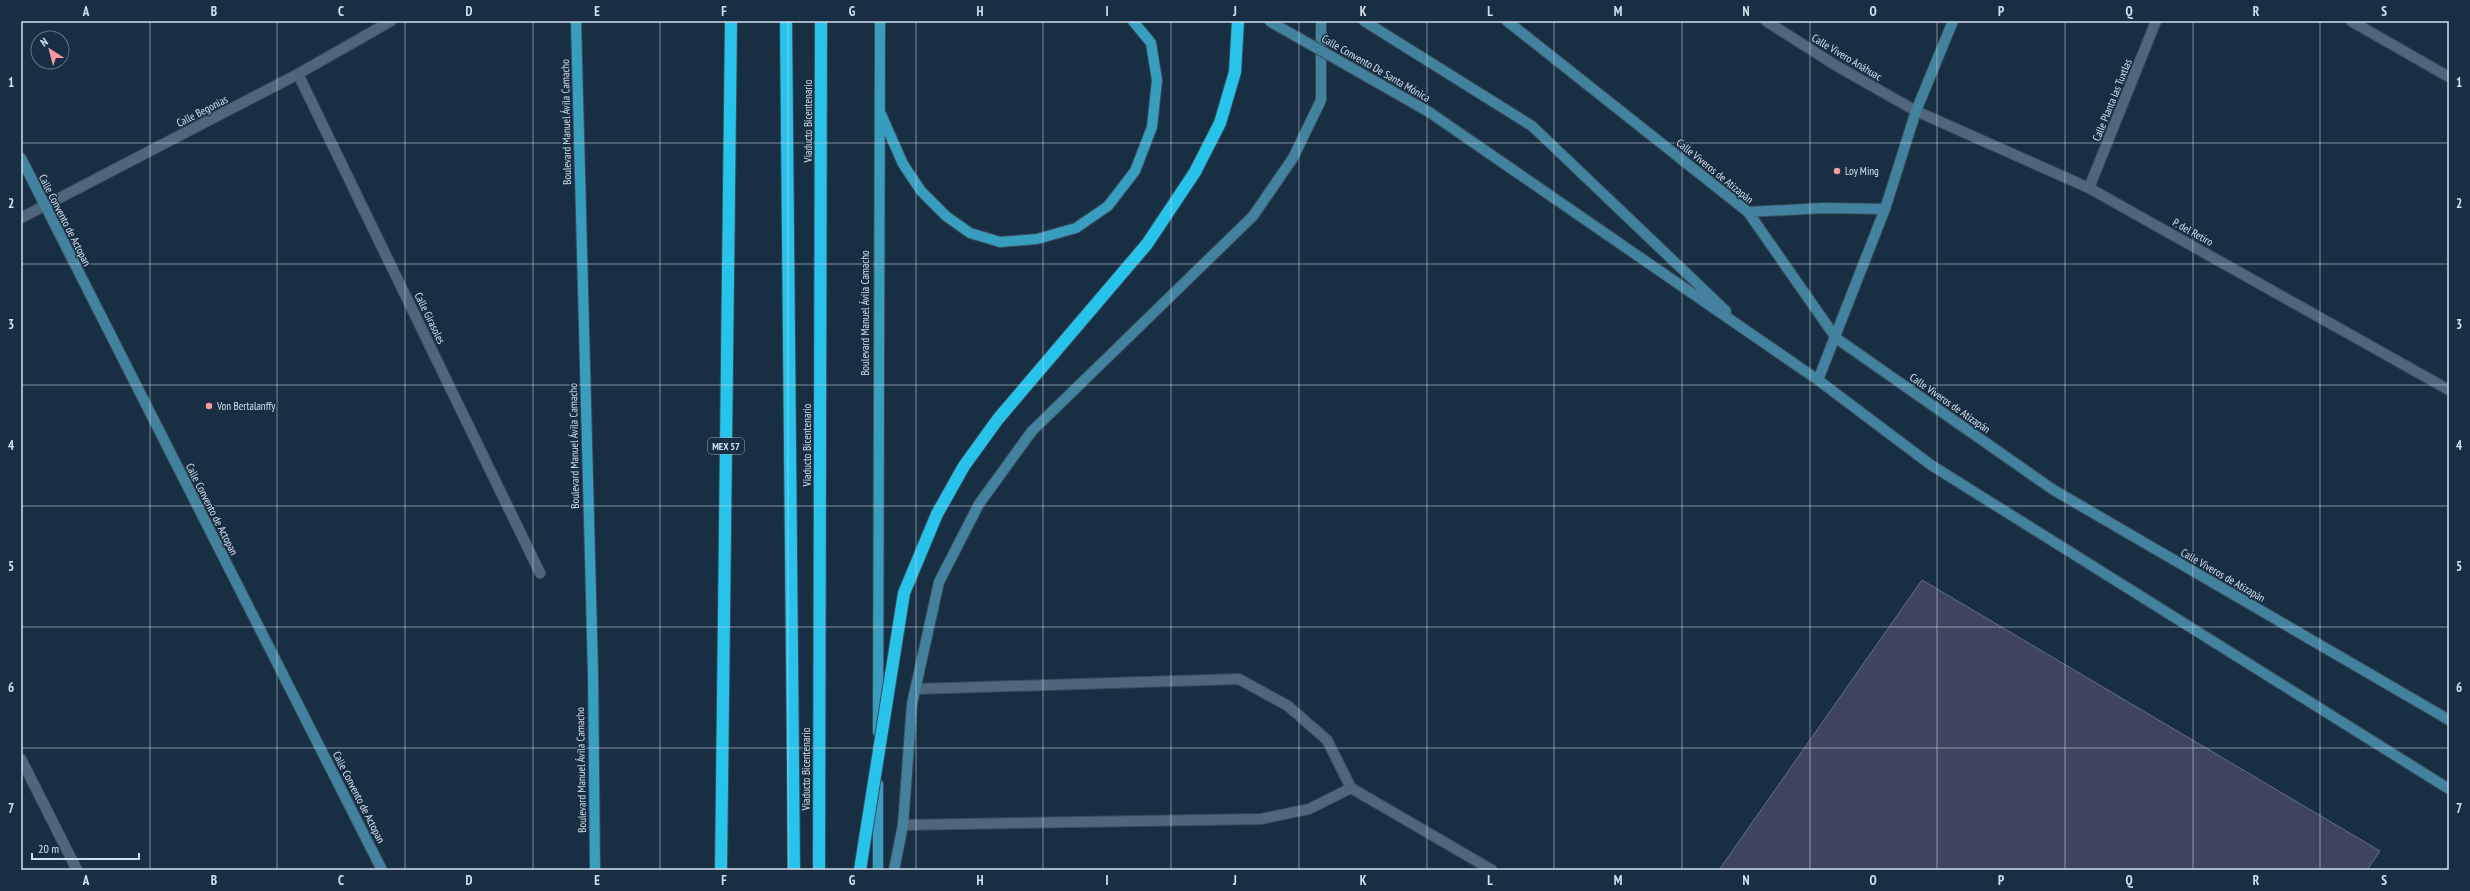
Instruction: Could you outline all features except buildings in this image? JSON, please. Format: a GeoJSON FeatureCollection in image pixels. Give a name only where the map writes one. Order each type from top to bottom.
{"type":"FeatureCollection","features":[{"type":"Feature","properties":{"kind":"highway","name":"MEX 57"},"geometry":{"type":"LineString","coordinates":[[721,870],[731,21]]}},
{"type":"Feature","properties":{"kind":"highway"},"geometry":{"type":"LineString","coordinates":[[786,21],[794,870]]}},
{"type":"Feature","properties":{"kind":"highway","name":"Viaducto Bicentenario"},"geometry":{"type":"LineString","coordinates":[[818,870],[821,21]]}},
{"type":"Feature","properties":{"kind":"highway"},"geometry":{"type":"LineString","coordinates":[[860,870],[904,594],[937,514],[964,466],[998,419],[1147,244],[1195,172],[1222,116],[1235,72],[1238,21]]}},
{"type":"Feature","properties":{"kind":"main road","name":"Boulevard Manuel Ávila Camacho"},"geometry":{"type":"LineString","coordinates":[[576,21],[592,673],[595,870]]}},
{"type":"Feature","properties":{"kind":"main road","name":"Boulevard Manuel Ávila Camacho"},"geometry":{"type":"LineString","coordinates":[[878,870],[880,21]]}},
{"type":"Feature","properties":{"kind":"main road"},"geometry":{"type":"LineString","coordinates":[[879,108],[903,164],[921,191],[946,216],[970,233],[1000,242],[1037,239],[1076,228],[1108,206],[1135,171],[1152,127],[1157,80],[1155,65],[1151,43],[1133,21]]}},
{"type":"Feature","properties":{"kind":"main road","name":"Calle Convento De Santa Mónica"},"geometry":{"type":"LineString","coordinates":[[1269,21],[1429,112],[1751,334]]}},
{"type":"Feature","properties":{"kind":"main road"},"geometry":{"type":"LineString","coordinates":[[894,870],[903,824],[912,704],[939,582],[979,504],[1032,431],[1253,216],[1293,158],[1321,100],[1321,21]]}},
{"type":"Feature","properties":{"kind":"main road"},"geometry":{"type":"LineString","coordinates":[[1364,21],[1532,126],[1751,334],[1818,380],[1931,464],[2449,789]]}},
{"type":"Feature","properties":{"kind":"main road","name":"Calle Viveros de Atizapán"},"geometry":{"type":"LineString","coordinates":[[1507,21],[1748,212],[1836,338],[2052,489],[2449,720]]}},
{"type":"Feature","properties":{"kind":"main road"},"geometry":{"type":"LineString","coordinates":[[1818,380],[1836,338],[1885,209],[1916,111],[1953,21]]}},
{"type":"Feature","properties":{"kind":"main road","name":"Calle Convento de Actopan"},"geometry":{"type":"LineString","coordinates":[[21,158],[382,870]]}},
{"type":"Feature","properties":{"kind":"main road"},"geometry":{"type":"LineString","coordinates":[[1748,212],[1824,208],[1885,209]]}},
{"type":"Feature","properties":{"kind":"street","name":"Calle Begonias"},"geometry":{"type":"LineString","coordinates":[[21,218],[298,74],[391,21]]}},
{"type":"Feature","properties":{"kind":"street","name":"Calle Vivero Anáhuac"},"geometry":{"type":"LineString","coordinates":[[1766,21],[1835,65],[1916,111]]}},
{"type":"Feature","properties":{"kind":"street","name":"Calle Planta las Tuxtlas"},"geometry":{"type":"LineString","coordinates":[[2089,188],[2156,21]]}},
{"type":"Feature","properties":{"kind":"street"},"geometry":{"type":"LineString","coordinates":[[2351,21],[2449,77]]}},
{"type":"Feature","properties":{"kind":"street","name":"Calle Girasoles"},"geometry":{"type":"LineString","coordinates":[[298,74],[540,573]]}},
{"type":"Feature","properties":{"kind":"street","name":"P. del Retiro"},"geometry":{"type":"LineString","coordinates":[[1916,111],[2089,188],[2449,390]]}},
{"type":"Feature","properties":{"kind":"street"},"geometry":{"type":"LineString","coordinates":[[916,689],[1239,679],[1288,706],[1327,740],[1351,788],[1492,870]]}},
{"type":"Feature","properties":{"kind":"street"},"geometry":{"type":"LineString","coordinates":[[21,759],[77,870]]}},
{"type":"Feature","properties":{"kind":"street"},"geometry":{"type":"LineString","coordinates":[[903,824],[1261,819],[1309,808],[1351,788]]}},
{"type":"Feature","properties":{"kind":"place","name":"Loy Ming"},"geometry":{"type":"Point","coordinates":[1837,171]}},
{"type":"Feature","properties":{"kind":"place","name":"Von Bertalanffy"},"geometry":{"type":"Point","coordinates":[209,406]}}]}
